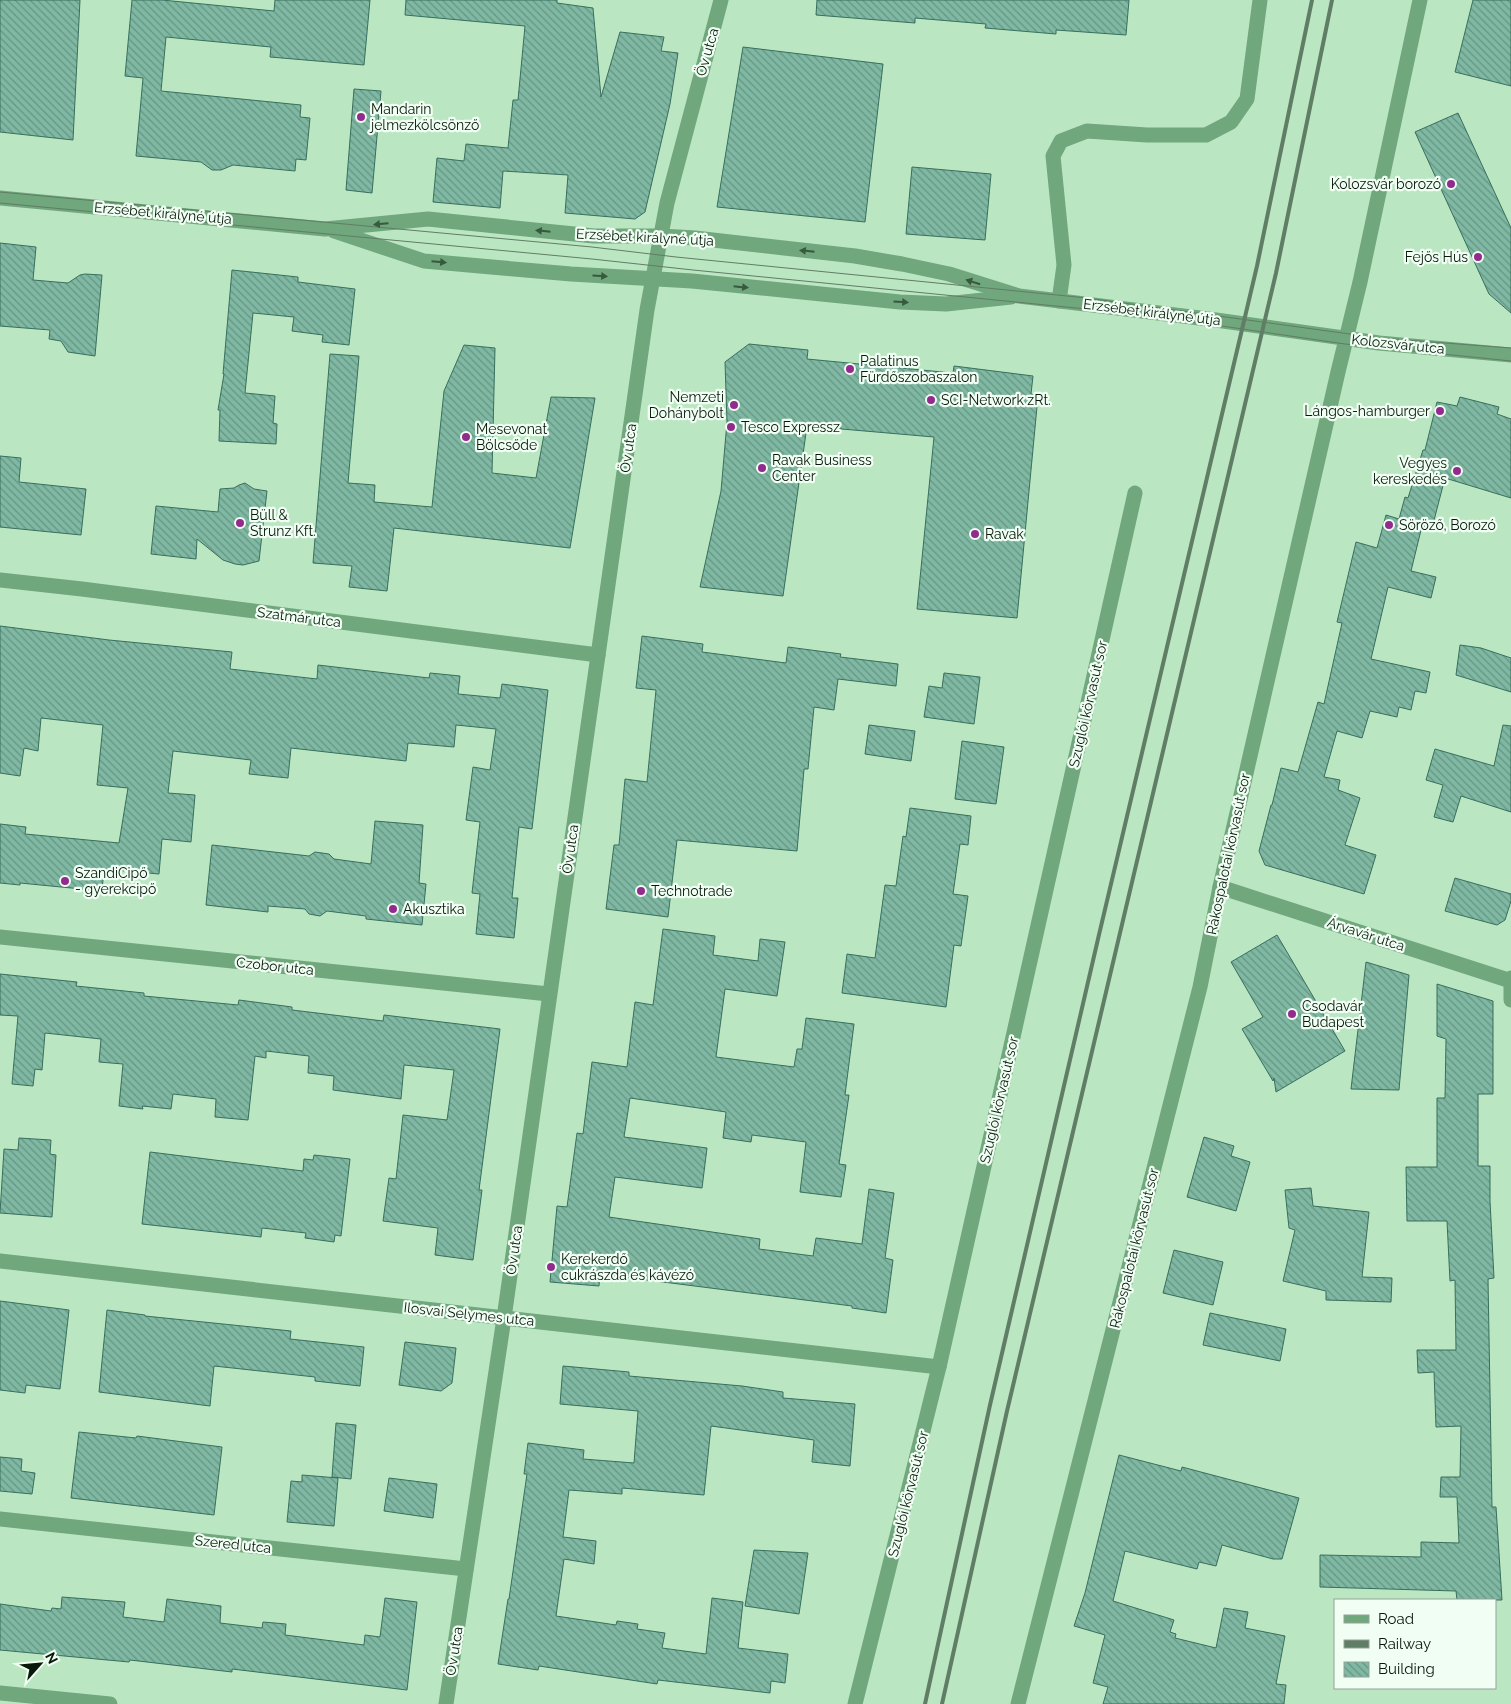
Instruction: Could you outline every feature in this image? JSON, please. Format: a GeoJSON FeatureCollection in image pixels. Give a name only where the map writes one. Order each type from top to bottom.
{"type":"FeatureCollection","features":[{"type":"Feature","properties":{"kind":"street","name":"Öv utca"},"geometry":{"type":"LineString","coordinates":[[449,1704],[466,1568],[504,1318],[653,279],[667,202],[721,0]]}},
{"type":"Feature","properties":{"kind":"street"},"geometry":{"type":"LineString","coordinates":[[1059,301],[1064,265],[1053,156],[1061,141],[1087,131],[1147,135],[1206,135],[1231,122],[1247,99],[1260,0]]}},
{"type":"Feature","properties":{"kind":"street","name":"Rákospalotai körvasút sor"},"geometry":{"type":"LineString","coordinates":[[1018,1704],[1198,995],[1220,887],[1360,282],[1420,0]]}},
{"type":"Feature","properties":{"kind":"street","name":"Erzsébet királyné útja"},"geometry":{"type":"LineString","coordinates":[[0,198],[325,229],[428,219],[594,236],[695,238],[846,255],[902,264],[949,274],[1019,296],[1285,330]]}},
{"type":"Feature","properties":{"kind":"street","name":"Erzsébet királyné útja"},"geometry":{"type":"LineString","coordinates":[[325,229],[424,261],[571,274],[692,281],[900,302],[946,304],[1019,296]]}},
{"type":"Feature","properties":{"kind":"street","name":"Kolozsvár utca"},"geometry":{"type":"LineString","coordinates":[[1285,330],[1378,343],[1511,355]]}},
{"type":"Feature","properties":{"kind":"street","name":"Szuglói körvasút sor"},"geometry":{"type":"LineString","coordinates":[[855,1704],[939,1368],[1135,493]]}},
{"type":"Feature","properties":{"kind":"street","name":"Szatmár utca"},"geometry":{"type":"LineString","coordinates":[[0,580],[598,655]]}},
{"type":"Feature","properties":{"kind":"street","name":"Árvavár utca"},"geometry":{"type":"LineString","coordinates":[[1220,887],[1511,980]]}},
{"type":"Feature","properties":{"kind":"street","name":"Czobor utca"},"geometry":{"type":"LineString","coordinates":[[0,936],[549,994]]}},
{"type":"Feature","properties":{"kind":"street"},"geometry":{"type":"LineString","coordinates":[[1511,980],[1511,1000]]}},
{"type":"Feature","properties":{"kind":"street","name":"Ilosvai Selymes utca"},"geometry":{"type":"LineString","coordinates":[[0,1261],[939,1368]]}},
{"type":"Feature","properties":{"kind":"street","name":"Szered utca"},"geometry":{"type":"LineString","coordinates":[[0,1519],[466,1568]]}},
{"type":"Feature","properties":{"kind":"street"},"geometry":{"type":"LineString","coordinates":[[0,1693],[110,1704]]}},
{"type":"Feature","properties":{"kind":"building"},"geometry":{"type":"Polygon","coordinates":[[[0,0],[80,0],[73,140],[0,132],[0,0]]]}},
{"type":"Feature","properties":{"kind":"building"},"geometry":{"type":"Polygon","coordinates":[[[132,0],[162,0],[274,11],[275,0],[370,0],[364,65],[270,57],[271,47],[166,37],[161,91],[301,105],[300,117],[310,118],[306,160],[296,159],[295,171],[233,165],[221,170],[212,170],[201,162],[136,156],[143,78],[125,76],[132,0]]]}},
{"type":"Feature","properties":{"kind":"building"},"geometry":{"type":"Polygon","coordinates":[[[406,0],[557,0],[557,3],[593,8],[601,97],[620,32],[664,37],[661,51],[678,53],[670,104],[645,212],[635,219],[565,213],[568,175],[503,171],[500,208],[433,202],[437,158],[464,161],[466,144],[508,148],[513,100],[518,100],[525,26],[405,15],[406,0]]]}},
{"type":"Feature","properties":{"kind":"building"},"geometry":{"type":"Polygon","coordinates":[[[817,0],[1129,0],[1126,35],[1056,30],[1056,34],[985,28],[986,24],[915,18],[915,23],[816,15],[817,0]]]}},
{"type":"Feature","properties":{"kind":"building"},"geometry":{"type":"Polygon","coordinates":[[[1473,0],[1511,0],[1511,86],[1455,72],[1473,0]]]}},
{"type":"Feature","properties":{"kind":"building"},"geometry":{"type":"Polygon","coordinates":[[[743,47],[883,64],[865,222],[717,207],[743,47]]]}},
{"type":"Feature","properties":{"kind":"building"},"geometry":{"type":"Polygon","coordinates":[[[354,89],[381,91],[372,193],[346,190],[354,89]]]}},
{"type":"Feature","properties":{"kind":"building"},"geometry":{"type":"Polygon","coordinates":[[[1458,113],[1511,228],[1511,313],[1489,294],[1415,132],[1458,113]]]}},
{"type":"Feature","properties":{"kind":"building"},"geometry":{"type":"Polygon","coordinates":[[[912,167],[991,174],[985,240],[906,234],[912,167]]]}},
{"type":"Feature","properties":{"kind":"building"},"geometry":{"type":"Polygon","coordinates":[[[0,243],[36,247],[33,280],[68,283],[80,275],[102,275],[95,356],[68,352],[61,341],[49,339],[50,330],[0,326],[0,243]]]}},
{"type":"Feature","properties":{"kind":"building"},"geometry":{"type":"Polygon","coordinates":[[[232,270],[298,277],[298,282],[355,289],[349,345],[322,342],[323,335],[292,331],[294,317],[253,313],[245,393],[275,396],[273,423],[277,424],[276,444],[219,441],[220,410],[218,410],[224,374],[232,270]]]}},
{"type":"Feature","properties":{"kind":"building","name":"Ravak Business Center"},"geometry":{"type":"Polygon","coordinates":[[[749,344],[808,350],[807,359],[953,373],[954,366],[1033,376],[1031,394],[1038,396],[1017,618],[917,609],[934,437],[807,426],[783,596],[700,587],[721,491],[727,422],[725,362],[749,344]]]}},
{"type":"Feature","properties":{"kind":"building","name":"Mesevonat Bölcsőde"},"geometry":{"type":"Polygon","coordinates":[[[464,345],[495,348],[492,473],[536,478],[551,397],[595,398],[570,548],[394,528],[387,591],[349,587],[352,566],[313,563],[330,354],[359,356],[348,483],[375,485],[374,502],[432,507],[444,391],[464,345]]]}},
{"type":"Feature","properties":{"kind":"building"},"geometry":{"type":"Polygon","coordinates":[[[1460,397],[1499,407],[1497,414],[1511,419],[1511,498],[1445,478],[1432,528],[1422,526],[1411,571],[1436,577],[1431,598],[1388,587],[1371,659],[1430,672],[1426,693],[1415,691],[1411,710],[1399,707],[1397,717],[1370,711],[1362,738],[1337,731],[1324,777],[1340,780],[1338,790],[1360,798],[1345,845],[1376,855],[1364,894],[1265,865],[1259,851],[1281,768],[1298,772],[1318,702],[1324,704],[1342,623],[1337,622],[1356,542],[1377,548],[1386,515],[1399,519],[1405,497],[1408,498],[1423,450],[1425,450],[1437,402],[1457,406],[1460,397]]]}},
{"type":"Feature","properties":{"kind":"building"},"geometry":{"type":"Polygon","coordinates":[[[0,456],[21,458],[19,482],[86,489],[81,535],[0,527],[0,456]]]}},
{"type":"Feature","properties":{"kind":"building"},"geometry":{"type":"Polygon","coordinates":[[[245,483],[254,489],[267,491],[259,561],[243,565],[223,560],[197,539],[196,559],[151,554],[156,506],[218,512],[220,489],[234,488],[245,483]]]}},
{"type":"Feature","properties":{"kind":"building"},"geometry":{"type":"Polygon","coordinates":[[[0,626],[109,640],[232,652],[230,669],[317,679],[318,665],[429,678],[430,673],[460,676],[458,694],[500,698],[502,684],[548,690],[532,829],[519,827],[512,898],[518,898],[514,938],[476,934],[480,894],[472,893],[480,822],[466,820],[473,767],[490,770],[496,729],[456,725],[454,747],[408,743],[406,761],[291,748],[288,778],[249,774],[251,760],[173,751],[168,793],[195,795],[191,842],[162,839],[159,874],[104,869],[102,891],[20,883],[20,885],[0,883],[0,824],[26,827],[25,834],[119,843],[128,788],[97,785],[103,725],[41,718],[38,751],[24,748],[20,776],[0,773],[0,626]]]}},
{"type":"Feature","properties":{"kind":"building"},"geometry":{"type":"Polygon","coordinates":[[[642,636],[703,644],[702,652],[786,663],[788,647],[841,654],[840,657],[898,664],[896,686],[838,679],[834,710],[814,707],[808,769],[804,769],[797,851],[677,840],[668,917],[606,909],[614,845],[619,845],[625,779],[647,782],[656,690],[636,688],[642,636]]]}},
{"type":"Feature","properties":{"kind":"building"},"geometry":{"type":"Polygon","coordinates":[[[1460,645],[1481,648],[1511,658],[1511,692],[1456,675],[1460,645]]]}},
{"type":"Feature","properties":{"kind":"building"},"geometry":{"type":"Polygon","coordinates":[[[944,673],[980,677],[974,724],[924,717],[929,686],[942,688],[944,673]]]}},
{"type":"Feature","properties":{"kind":"building"},"geometry":{"type":"Polygon","coordinates":[[[869,725],[915,731],[911,761],[865,754],[869,725]]]}},
{"type":"Feature","properties":{"kind":"building"},"geometry":{"type":"Polygon","coordinates":[[[1503,725],[1511,726],[1511,812],[1461,796],[1453,822],[1434,817],[1443,785],[1426,780],[1435,749],[1494,766],[1503,725]]]}},
{"type":"Feature","properties":{"kind":"building"},"geometry":{"type":"Polygon","coordinates":[[[962,741],[1004,747],[996,804],[955,799],[962,741]]]}},
{"type":"Feature","properties":{"kind":"building"},"geometry":{"type":"Polygon","coordinates":[[[910,808],[971,816],[968,845],[960,844],[953,894],[968,896],[961,946],[954,945],[946,1007],[842,993],[847,954],[875,958],[885,885],[896,886],[903,836],[906,837],[910,808]]]}},
{"type":"Feature","properties":{"kind":"building"},"geometry":{"type":"Polygon","coordinates":[[[375,821],[423,825],[419,883],[426,884],[422,925],[366,919],[366,916],[327,911],[320,916],[309,914],[305,909],[268,906],[268,912],[206,905],[212,845],[309,856],[315,852],[329,854],[334,859],[371,864],[375,821]]]}},
{"type":"Feature","properties":{"kind":"building"},"geometry":{"type":"Polygon","coordinates":[[[1455,878],[1511,894],[1511,901],[1505,920],[1497,925],[1445,911],[1455,878]]]}},
{"type":"Feature","properties":{"kind":"building"},"geometry":{"type":"Polygon","coordinates":[[[663,929],[715,936],[713,955],[758,961],[760,939],[785,942],[777,996],[725,989],[716,1057],[794,1067],[797,1049],[802,1049],[806,1018],[854,1024],[845,1095],[849,1095],[839,1164],[846,1165],[841,1197],[800,1192],[806,1142],[752,1135],[751,1142],[723,1138],[726,1112],[630,1098],[624,1137],[707,1148],[702,1188],[615,1177],[609,1217],[760,1239],[759,1249],[813,1256],[816,1238],[862,1244],[869,1189],[894,1193],[885,1258],[893,1260],[886,1313],[852,1308],[852,1306],[600,1274],[599,1286],[550,1282],[557,1206],[567,1207],[577,1133],[583,1134],[592,1062],[627,1067],[635,1002],[653,1005],[663,929]]]}},
{"type":"Feature","properties":{"kind":"building","name":"Csodavár Budapest"},"geometry":{"type":"Polygon","coordinates":[[[1277,935],[1345,1051],[1276,1092],[1274,1078],[1273,1081],[1242,1029],[1263,1017],[1231,962],[1277,935]]]}},
{"type":"Feature","properties":{"kind":"building"},"geometry":{"type":"Polygon","coordinates":[[[1366,962],[1409,975],[1399,1090],[1351,1089],[1366,962]]]}},
{"type":"Feature","properties":{"kind":"building"},"geometry":{"type":"Polygon","coordinates":[[[0,974],[77,982],[76,986],[144,993],[144,996],[238,1005],[239,1000],[292,1007],[292,1010],[383,1021],[384,1015],[500,1029],[479,1190],[482,1190],[473,1260],[435,1255],[438,1228],[383,1221],[389,1178],[396,1179],[403,1115],[447,1120],[454,1070],[404,1065],[401,1099],[333,1090],[334,1076],[308,1073],[309,1056],[266,1051],[266,1058],[255,1056],[248,1120],[215,1117],[216,1099],[173,1094],[171,1109],[142,1106],[143,1109],[119,1106],[123,1064],[99,1062],[101,1039],[45,1033],[42,1070],[35,1069],[33,1086],[12,1084],[18,1016],[0,1015],[0,974]]]}},
{"type":"Feature","properties":{"kind":"building"},"geometry":{"type":"Polygon","coordinates":[[[1437,984],[1493,1001],[1493,1094],[1478,1094],[1478,1166],[1490,1166],[1494,1278],[1488,1279],[1492,1507],[1496,1507],[1502,1600],[1457,1599],[1456,1591],[1320,1587],[1320,1555],[1421,1557],[1421,1542],[1459,1543],[1457,1497],[1440,1497],[1441,1477],[1460,1477],[1461,1426],[1436,1427],[1434,1372],[1418,1373],[1417,1350],[1456,1350],[1455,1280],[1450,1281],[1447,1221],[1407,1221],[1406,1167],[1437,1167],[1437,1098],[1445,1098],[1446,1039],[1437,1036],[1437,984]]]}},
{"type":"Feature","properties":{"kind":"building"},"geometry":{"type":"Polygon","coordinates":[[[1204,1137],[1234,1146],[1231,1156],[1250,1162],[1236,1211],[1187,1197],[1204,1137]]]}},
{"type":"Feature","properties":{"kind":"building"},"geometry":{"type":"Polygon","coordinates":[[[19,1138],[51,1140],[50,1154],[56,1155],[52,1217],[0,1213],[4,1149],[18,1150],[19,1138]]]}},
{"type":"Feature","properties":{"kind":"building"},"geometry":{"type":"Polygon","coordinates":[[[150,1152],[303,1171],[304,1159],[313,1160],[314,1155],[350,1159],[341,1236],[335,1235],[334,1242],[305,1238],[306,1233],[262,1228],[261,1237],[142,1224],[150,1152]]]}},
{"type":"Feature","properties":{"kind":"building"},"geometry":{"type":"Polygon","coordinates":[[[1311,1188],[1313,1206],[1369,1212],[1362,1277],[1392,1278],[1391,1302],[1326,1300],[1326,1291],[1283,1281],[1295,1230],[1289,1228],[1285,1190],[1311,1188]]]}},
{"type":"Feature","properties":{"kind":"building"},"geometry":{"type":"Polygon","coordinates":[[[1174,1250],[1223,1262],[1213,1305],[1163,1293],[1174,1250]]]}},
{"type":"Feature","properties":{"kind":"building"},"geometry":{"type":"Polygon","coordinates":[[[0,1301],[69,1310],[60,1389],[26,1385],[25,1393],[0,1390],[0,1301]]]}},
{"type":"Feature","properties":{"kind":"building"},"geometry":{"type":"Polygon","coordinates":[[[107,1310],[145,1316],[291,1331],[290,1339],[364,1347],[360,1386],[315,1381],[315,1377],[214,1366],[210,1406],[99,1392],[107,1310]]]}},
{"type":"Feature","properties":{"kind":"building"},"geometry":{"type":"Polygon","coordinates":[[[1210,1313],[1286,1329],[1280,1361],[1203,1345],[1210,1313]]]}},
{"type":"Feature","properties":{"kind":"building"},"geometry":{"type":"Polygon","coordinates":[[[405,1342],[456,1348],[452,1383],[441,1391],[399,1385],[405,1342]]]}},
{"type":"Feature","properties":{"kind":"building"},"geometry":{"type":"Polygon","coordinates":[[[563,1366],[629,1372],[629,1376],[742,1386],[783,1392],[783,1398],[855,1404],[850,1466],[812,1462],[814,1440],[711,1426],[704,1495],[622,1488],[622,1494],[569,1490],[563,1537],[596,1541],[594,1564],[564,1559],[556,1616],[616,1625],[617,1621],[638,1624],[637,1629],[665,1633],[662,1648],[706,1654],[712,1598],[743,1602],[738,1648],[788,1654],[785,1683],[771,1681],[770,1693],[658,1680],[657,1684],[539,1666],[538,1670],[498,1664],[527,1474],[524,1474],[528,1443],[584,1450],[583,1459],[634,1463],[638,1411],[560,1404],[563,1366]]]}},
{"type":"Feature","properties":{"kind":"building"},"geometry":{"type":"Polygon","coordinates":[[[336,1423],[356,1425],[351,1479],[332,1477],[336,1423]]]}},
{"type":"Feature","properties":{"kind":"building"},"geometry":{"type":"Polygon","coordinates":[[[79,1432],[136,1438],[137,1436],[222,1447],[214,1515],[71,1498],[79,1432]]]}},
{"type":"Feature","properties":{"kind":"building"},"geometry":{"type":"Polygon","coordinates":[[[1119,1455],[1181,1471],[1182,1467],[1299,1498],[1282,1559],[1273,1559],[1222,1545],[1216,1566],[1199,1562],[1197,1569],[1125,1551],[1113,1601],[1174,1620],[1170,1632],[1176,1634],[1175,1638],[1216,1648],[1224,1608],[1248,1612],[1245,1628],[1285,1636],[1276,1684],[1286,1685],[1284,1704],[1103,1704],[1108,1687],[1093,1683],[1105,1635],[1074,1626],[1085,1593],[1119,1455]]]}},
{"type":"Feature","properties":{"kind":"building"},"geometry":{"type":"Polygon","coordinates":[[[0,1457],[22,1459],[21,1471],[35,1473],[32,1494],[0,1491],[0,1457]]]}},
{"type":"Feature","properties":{"kind":"building"},"geometry":{"type":"Polygon","coordinates":[[[302,1475],[338,1478],[334,1526],[287,1522],[291,1481],[302,1482],[302,1475]]]}},
{"type":"Feature","properties":{"kind":"building"},"geometry":{"type":"Polygon","coordinates":[[[389,1478],[437,1484],[433,1518],[384,1511],[389,1478]]]}},
{"type":"Feature","properties":{"kind":"building"},"geometry":{"type":"Polygon","coordinates":[[[754,1550],[808,1553],[799,1614],[745,1606],[754,1550]]]}},
{"type":"Feature","properties":{"kind":"building"},"geometry":{"type":"Polygon","coordinates":[[[62,1597],[125,1602],[123,1617],[164,1622],[167,1599],[221,1606],[220,1623],[262,1628],[263,1622],[286,1624],[285,1635],[364,1645],[365,1635],[380,1637],[385,1598],[417,1602],[407,1690],[232,1669],[232,1672],[130,1660],[129,1662],[0,1650],[0,1604],[51,1611],[52,1608],[61,1609],[62,1597]]]}},
{"type":"Feature","properties":{"kind":"tram line"},"geometry":{"type":"LineString","coordinates":[[0,192],[592,247],[1087,298],[1379,338],[1511,348]]}},
{"type":"Feature","properties":{"kind":"tram line"},"geometry":{"type":"LineString","coordinates":[[0,203],[592,259],[1086,309],[1345,344],[1511,361]]}},
{"type":"Feature","properties":{"kind":"railway"},"geometry":{"type":"LineString","coordinates":[[925,1704],[990,1405],[1257,266],[1312,0]]}},
{"type":"Feature","properties":{"kind":"railway"},"geometry":{"type":"LineString","coordinates":[[942,1704],[1007,1411],[1276,273],[1332,0]]}},
{"type":"Feature","properties":{"kind":"place","name":"Mandarin jelmezkölcsönző"},"geometry":{"type":"Point","coordinates":[361,117]}},
{"type":"Feature","properties":{"kind":"place","name":"Kolozsvár borozó"},"geometry":{"type":"Point","coordinates":[1451,184]}},
{"type":"Feature","properties":{"kind":"place","name":"Fejős Hús"},"geometry":{"type":"Point","coordinates":[1478,257]}},
{"type":"Feature","properties":{"kind":"place","name":"Palatinus Fürdőszobaszalon"},"geometry":{"type":"Point","coordinates":[850,369]}},
{"type":"Feature","properties":{"kind":"place","name":"SCI-Network zRt."},"geometry":{"type":"Point","coordinates":[931,400]}},
{"type":"Feature","properties":{"kind":"place","name":"Nemzeti Dohánybolt"},"geometry":{"type":"Point","coordinates":[734,405]}},
{"type":"Feature","properties":{"kind":"place","name":"Lángos-hamburger"},"geometry":{"type":"Point","coordinates":[1440,411]}},
{"type":"Feature","properties":{"kind":"place","name":"Tesco Expressz"},"geometry":{"type":"Point","coordinates":[731,427]}},
{"type":"Feature","properties":{"kind":"place","name":"Mesevonat Bölcsőde"},"geometry":{"type":"Point","coordinates":[466,437]}},
{"type":"Feature","properties":{"kind":"place","name":"Ravak Business Center"},"geometry":{"type":"Point","coordinates":[762,468]}},
{"type":"Feature","properties":{"kind":"place","name":"Vegyes kereskedés"},"geometry":{"type":"Point","coordinates":[1457,471]}},
{"type":"Feature","properties":{"kind":"place","name":"Büll & Strunz Kft."},"geometry":{"type":"Point","coordinates":[240,523]}},
{"type":"Feature","properties":{"kind":"place","name":"Söröző, Borozó"},"geometry":{"type":"Point","coordinates":[1389,525]}},
{"type":"Feature","properties":{"kind":"place","name":"Ravak"},"geometry":{"type":"Point","coordinates":[975,534]}},
{"type":"Feature","properties":{"kind":"place","name":"SzandiCipő - gyerekcipő"},"geometry":{"type":"Point","coordinates":[65,881]}},
{"type":"Feature","properties":{"kind":"place","name":"Technotrade"},"geometry":{"type":"Point","coordinates":[641,891]}},
{"type":"Feature","properties":{"kind":"place","name":"Akusztika"},"geometry":{"type":"Point","coordinates":[393,909]}},
{"type":"Feature","properties":{"kind":"place","name":"Csodavár Budapest"},"geometry":{"type":"Point","coordinates":[1292,1014]}},
{"type":"Feature","properties":{"kind":"place","name":"Kerekerdő cukrászda és kávézó"},"geometry":{"type":"Point","coordinates":[551,1267]}}]}
